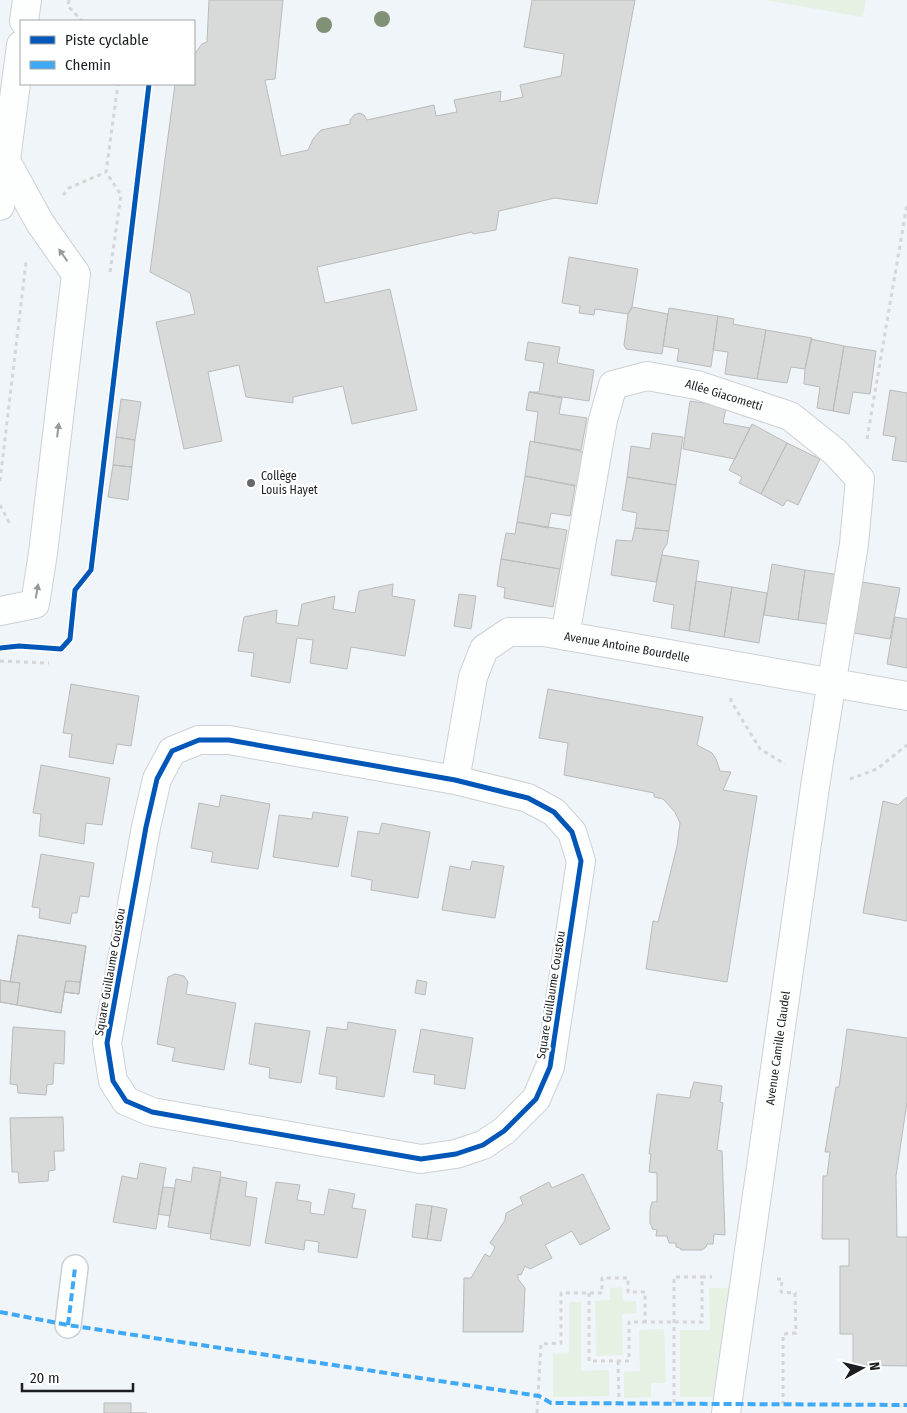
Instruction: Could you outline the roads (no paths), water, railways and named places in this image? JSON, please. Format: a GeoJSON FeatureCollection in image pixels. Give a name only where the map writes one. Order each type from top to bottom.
{"type":"FeatureCollection","features":[{"type":"Feature","properties":{"kind":"street"},"geometry":{"type":"LineString","coordinates":[[24,20],[27,0]]}},
{"type":"Feature","properties":{"kind":"street"},"geometry":{"type":"LineString","coordinates":[[0,206],[20,53]]}},
{"type":"Feature","properties":{"kind":"street"},"geometry":{"type":"LineString","coordinates":[[0,611],[35,604],[43,553],[76,274],[40,223],[6,160]]}},
{"type":"Feature","properties":{"kind":"street","name":"Allée Giacometti"},"geometry":{"type":"LineString","coordinates":[[565,636],[603,420],[613,385],[647,376],[697,385],[790,416],[835,452],[860,479],[854,544],[831,684]]}},
{"type":"Feature","properties":{"kind":"street","name":"Avenue Antoine Bourdelle"},"geometry":{"type":"LineString","coordinates":[[455,780],[473,677],[484,649],[509,632],[544,632],[907,696]]}},
{"type":"Feature","properties":{"kind":"street","name":"Avenue Camille Claudel"},"geometry":{"type":"LineString","coordinates":[[726,1413],[831,684]]}},
{"type":"Feature","properties":{"kind":"street","name":"Square Guillaume Coustou"},"geometry":{"type":"LineString","coordinates":[[199,740],[230,740],[455,780],[528,798],[554,812],[572,832],[581,861],[550,1067],[536,1099],[504,1131],[483,1145],[456,1154],[421,1159],[152,1112],[126,1101],[113,1081],[107,1043],[146,827],[157,779],[172,751],[199,740]]}},
{"type":"Feature","properties":{"kind":"street"},"geometry":{"type":"LineString","coordinates":[[68,1325],[76,1268]]}},
{"type":"Feature","properties":{"kind":"place","name":"Collège Louis Hayet"},"geometry":{"type":"Point","coordinates":[251,483]}}]}
